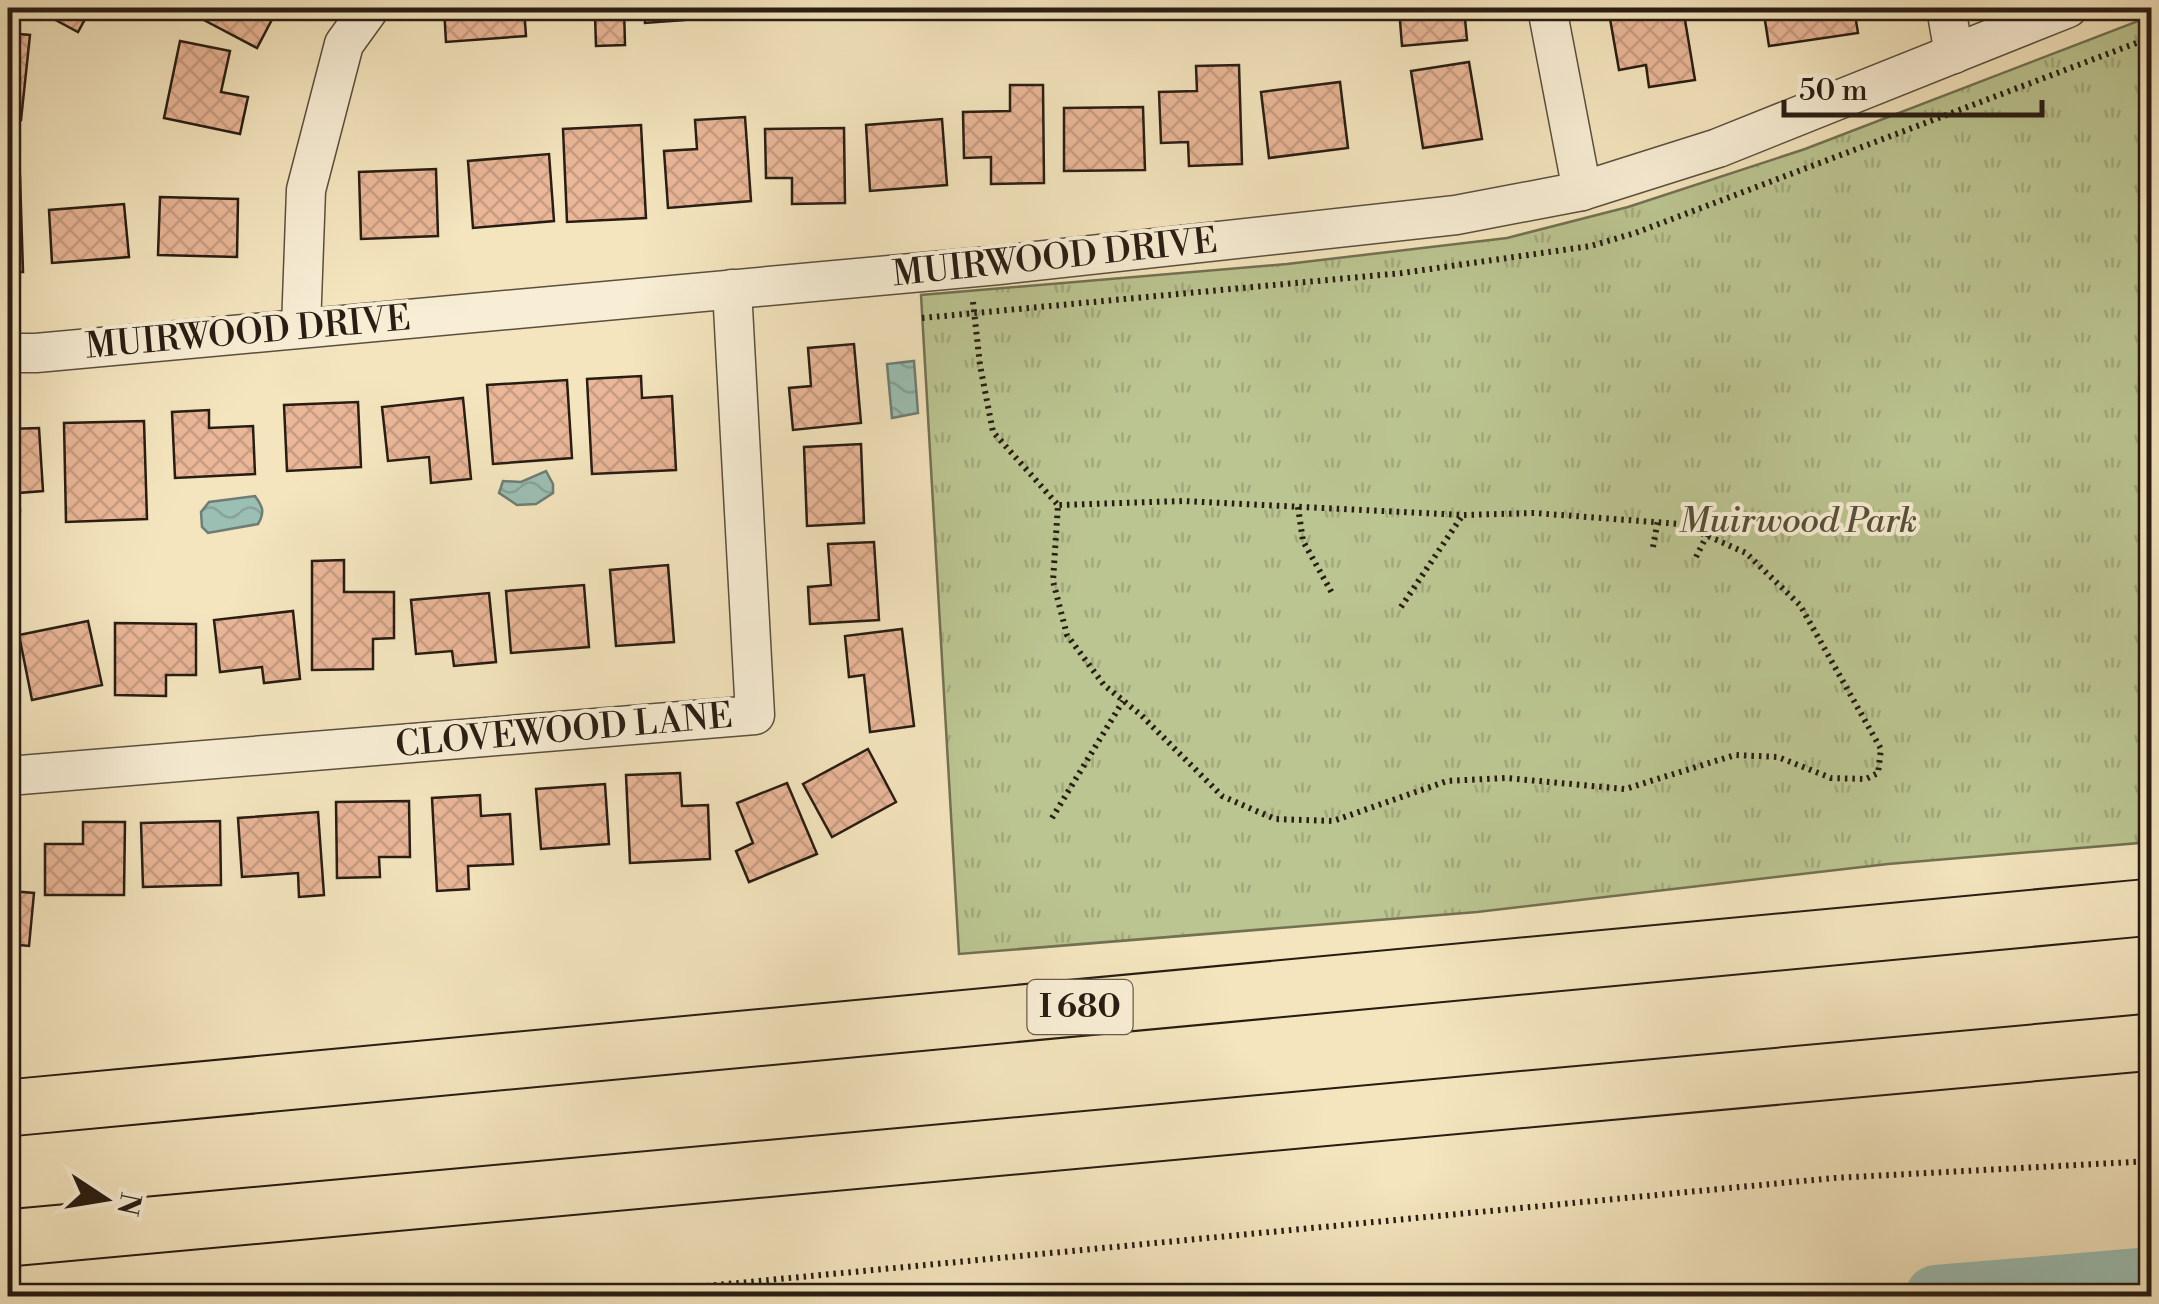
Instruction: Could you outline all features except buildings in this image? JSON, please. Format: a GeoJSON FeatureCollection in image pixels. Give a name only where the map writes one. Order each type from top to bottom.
{"type":"FeatureCollection","features":[{"type":"Feature","properties":{"kind":"highway","name":"I 680"},"geometry":{"type":"LineString","coordinates":[[8,1108],[2152,907]]}},
{"type":"Feature","properties":{"kind":"highway"},"geometry":{"type":"LineString","coordinates":[[8,1238],[2152,1042]]}},
{"type":"Feature","properties":{"kind":"street"},"geometry":{"type":"LineString","coordinates":[[301,328],[306,190],[344,44],[370,8]]}},
{"type":"Feature","properties":{"kind":"street"},"geometry":{"type":"LineString","coordinates":[[1547,8],[1582,191]]}},
{"type":"Feature","properties":{"kind":"street"},"geometry":{"type":"LineString","coordinates":[[1946,8],[1954,54]]}},
{"type":"Feature","properties":{"kind":"street","name":"MUIRWOOD DRIVE"},"geometry":{"type":"LineString","coordinates":[[8,353],[999,265],[1456,215],[1582,191],[1718,148],[2068,8]]}},
{"type":"Feature","properties":{"kind":"street","name":"CLOVEWOOD LANE"},"geometry":{"type":"LineString","coordinates":[[8,776],[755,715],[732,290]]}},
{"type":"Feature","properties":{"kind":"path"},"geometry":{"type":"LineString","coordinates":[[972,291],[993,432],[1058,506],[1053,582],[1067,636],[1104,685],[1142,715],[1222,796],[1275,819],[1332,822],[1447,781],[1506,778],[1625,789],[1735,755],[1778,757],[1831,778],[1866,779],[1878,773],[1881,749],[1800,605],[1746,553],[1682,524],[1534,513],[1462,515],[1184,501],[1058,506]]}},
{"type":"Feature","properties":{"kind":"path"},"geometry":{"type":"LineString","coordinates":[[922,318],[975,314]]}},
{"type":"Feature","properties":{"kind":"path"},"geometry":{"type":"LineString","coordinates":[[1298,507],[1303,541],[1332,593]]}},
{"type":"Feature","properties":{"kind":"path"},"geometry":{"type":"LineString","coordinates":[[1401,607],[1462,515]]}},
{"type":"Feature","properties":{"kind":"path"},"geometry":{"type":"LineString","coordinates":[[1653,547],[1658,520]]}},
{"type":"Feature","properties":{"kind":"path"},"geometry":{"type":"LineString","coordinates":[[1696,557],[1707,535]]}},
{"type":"Feature","properties":{"kind":"path"},"geometry":{"type":"LineString","coordinates":[[1052,818],[1123,701]]}},
{"type":"Feature","properties":{"kind":"path"},"geometry":{"type":"LineString","coordinates":[[602,1296],[1834,1178],[2152,1160]]}},
{"type":"Feature","properties":{"kind":"green space","name":"Muirwood Park"},"geometry":{"type":"Polygon","coordinates":[[[2151,16],[2151,842],[1888,864],[1477,912],[959,954],[921,295],[1287,264],[1507,238],[1628,207],[1805,149],[2151,16]]]}},
{"type":"Feature","properties":{"kind":"water"},"geometry":{"type":"Polygon","coordinates":[[[914,361],[918,413],[892,418],[887,364],[914,361]]]}},
{"type":"Feature","properties":{"kind":"water"},"geometry":{"type":"Polygon","coordinates":[[[546,471],[553,493],[536,504],[517,505],[499,493],[503,481],[521,482],[546,471]]]}},
{"type":"Feature","properties":{"kind":"water"},"geometry":{"type":"Polygon","coordinates":[[[255,496],[262,510],[258,524],[208,533],[202,527],[201,512],[209,502],[255,496]]]}},
{"type":"Feature","properties":{"kind":"waterway"},"geometry":{"type":"LineString","coordinates":[[1936,1296],[2152,1278]]}}]}
